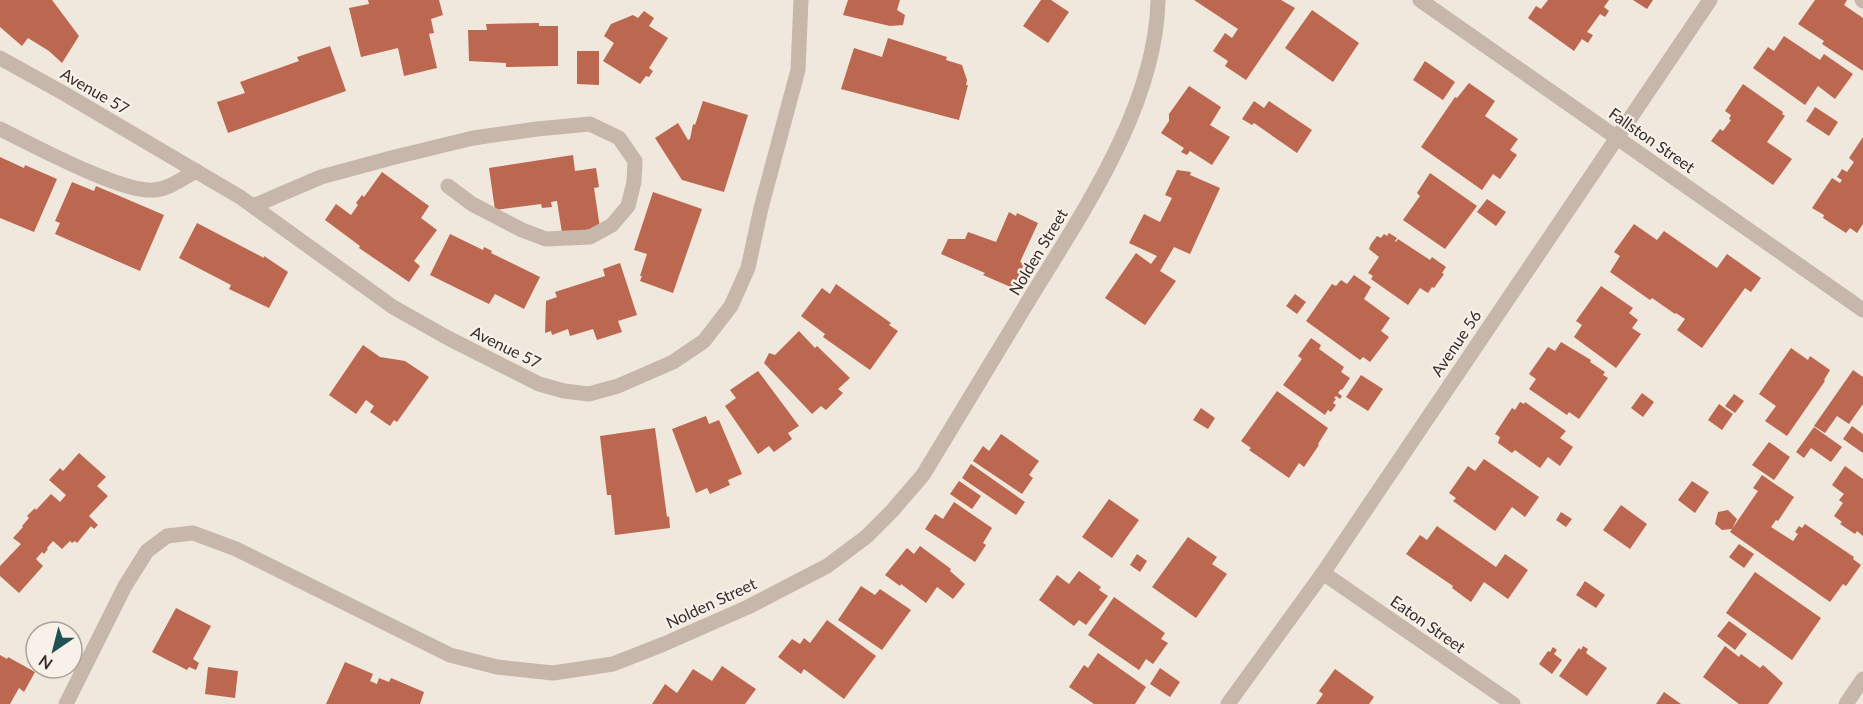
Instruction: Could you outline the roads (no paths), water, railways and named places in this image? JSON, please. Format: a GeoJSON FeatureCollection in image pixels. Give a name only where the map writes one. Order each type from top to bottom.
{"type":"FeatureCollection","features":[{"type":"Feature","properties":{"kind":"street","name":"Avenue 57"},"geometry":{"type":"LineString","coordinates":[[0,58],[253,206],[393,307],[529,379],[564,391],[589,394],[618,386],[673,362],[704,340],[731,306],[748,268],[761,208],[798,70],[801,0]]}},
{"type":"Feature","properties":{"kind":"street","name":"Nolden Street"},"geometry":{"type":"LineString","coordinates":[[66,704],[125,586],[147,551],[167,536],[193,533],[236,549],[450,654],[497,667],[553,672],[613,664],[748,608],[827,566],[866,537],[923,475],[1089,202],[1121,139],[1143,83],[1157,22],[1158,0]]}},
{"type":"Feature","properties":{"kind":"street","name":"Fallston Street"},"geometry":{"type":"LineString","coordinates":[[1420,0],[1863,310]]}},
{"type":"Feature","properties":{"kind":"street","name":"Avenue 56"},"geometry":{"type":"LineString","coordinates":[[1228,704],[1323,573],[1710,0]]}},
{"type":"Feature","properties":{"kind":"street"},"geometry":{"type":"LineString","coordinates":[[253,206],[321,177],[472,138],[537,129],[590,124],[619,138],[635,161],[634,182],[628,206],[612,225],[590,237],[546,239],[522,230],[472,204],[448,186]]}},
{"type":"Feature","properties":{"kind":"street"},"geometry":{"type":"LineString","coordinates":[[0,129],[103,177],[133,188],[153,190],[166,188],[196,171]]}},
{"type":"Feature","properties":{"kind":"street","name":"Eaton Street"},"geometry":{"type":"LineString","coordinates":[[1323,573],[1513,704]]}},
{"type":"Feature","properties":{"kind":"street"},"geometry":{"type":"LineString","coordinates":[[1846,704],[1863,679]]}}]}
